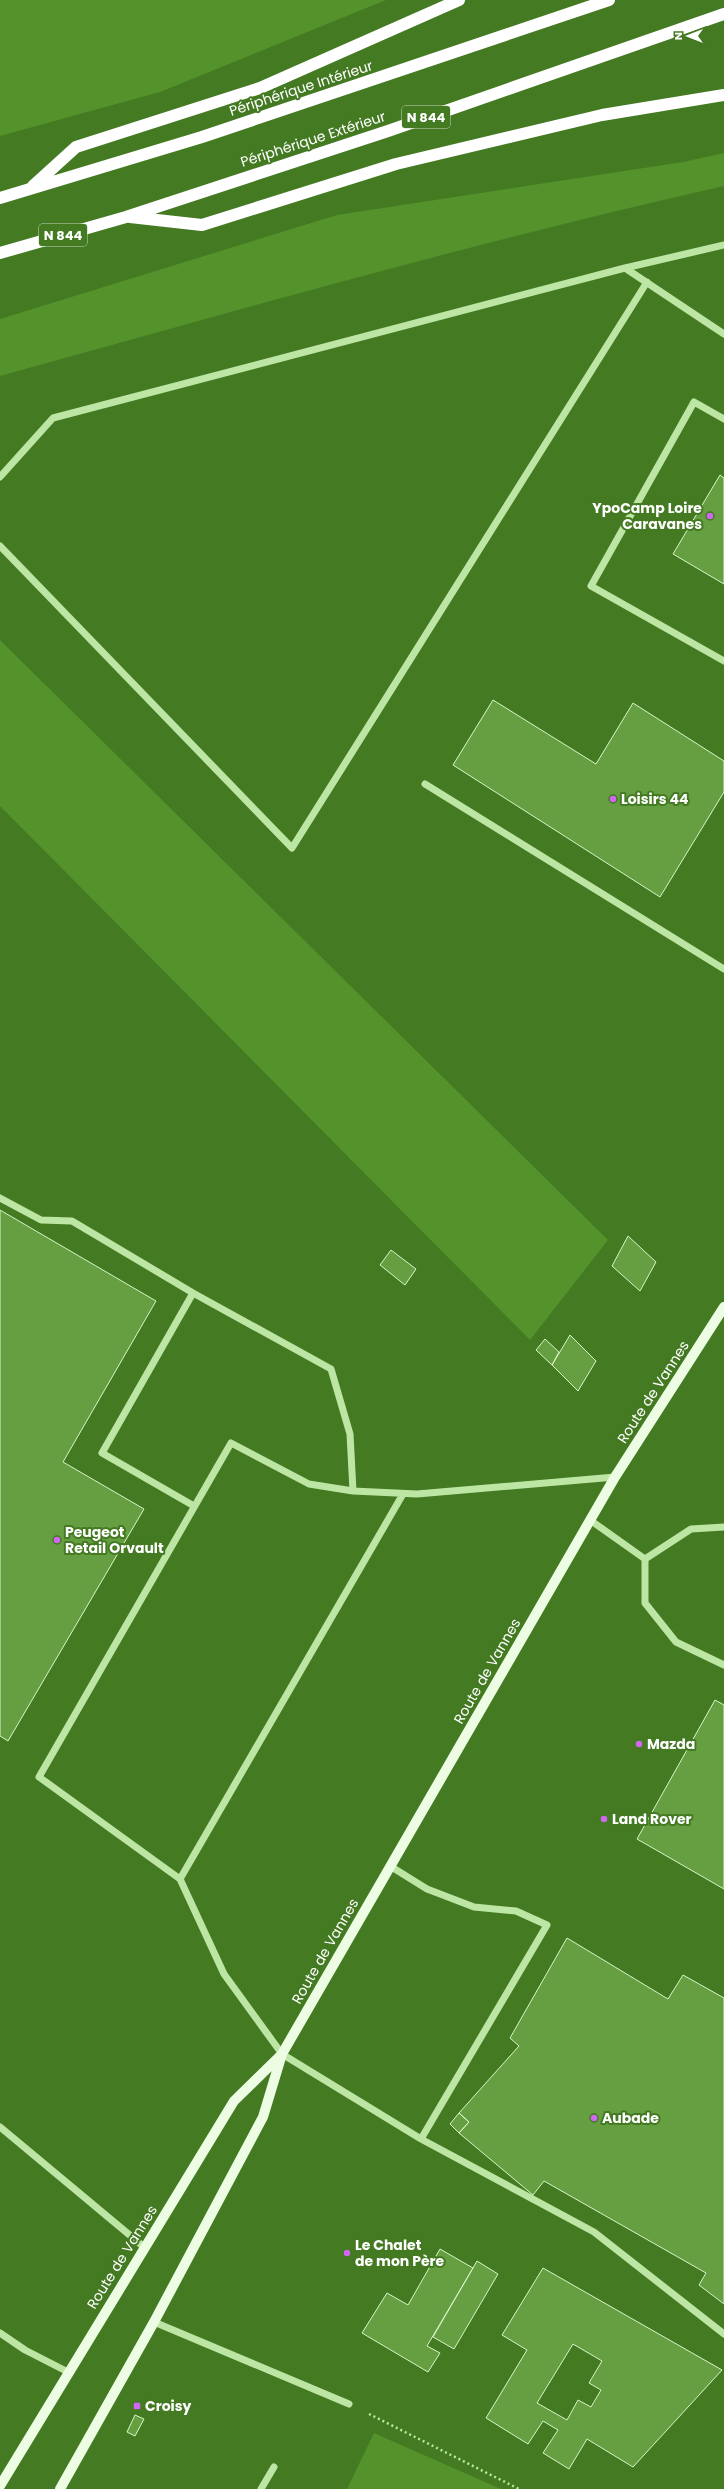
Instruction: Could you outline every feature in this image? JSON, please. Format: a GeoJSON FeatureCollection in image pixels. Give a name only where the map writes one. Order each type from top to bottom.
{"type":"FeatureCollection","features":[{"type":"Feature","properties":{"kind":"highway"},"geometry":{"type":"LineString","coordinates":[[30,189],[76,147],[260,88],[459,0]]}},
{"type":"Feature","properties":{"kind":"highway","name":"Périphérique Intérieur"},"geometry":{"type":"LineString","coordinates":[[0,198],[202,137],[609,0]]}},
{"type":"Feature","properties":{"kind":"highway","name":"Périphérique Extérieur"},"geometry":{"type":"LineString","coordinates":[[0,253],[126,217],[388,131],[724,14]]}},
{"type":"Feature","properties":{"kind":"highway"},"geometry":{"type":"LineString","coordinates":[[126,217],[202,225],[396,164],[602,115],[724,95]]}},
{"type":"Feature","properties":{"kind":"main road","name":"Route de Vannes"},"geometry":{"type":"LineString","coordinates":[[60,2489],[154,2322],[263,2117],[282,2054],[615,1476],[724,1307]]}},
{"type":"Feature","properties":{"kind":"main road","name":"Route de Vannes"},"geometry":{"type":"LineString","coordinates":[[0,2486],[234,2101],[282,2054]]}},
{"type":"Feature","properties":{"kind":"street"},"geometry":{"type":"LineString","coordinates":[[0,477],[53,418],[626,268],[724,244]]}},
{"type":"Feature","properties":{"kind":"street"},"geometry":{"type":"LineString","coordinates":[[626,268],[724,334]]}},
{"type":"Feature","properties":{"kind":"street"},"geometry":{"type":"LineString","coordinates":[[0,546],[292,848],[648,282]]}},
{"type":"Feature","properties":{"kind":"street"},"geometry":{"type":"LineString","coordinates":[[724,419],[694,402],[591,586],[724,661]]}},
{"type":"Feature","properties":{"kind":"street"},"geometry":{"type":"LineString","coordinates":[[425,784],[724,969]]}},
{"type":"Feature","properties":{"kind":"street"},"geometry":{"type":"LineString","coordinates":[[0,1198],[41,1220],[72,1221],[193,1293],[331,1369],[350,1434],[353,1491]]}},
{"type":"Feature","properties":{"kind":"street"},"geometry":{"type":"LineString","coordinates":[[193,1293],[102,1453],[194,1506]]}},
{"type":"Feature","properties":{"kind":"street"},"geometry":{"type":"LineString","coordinates":[[615,1476],[403,1494],[353,1491],[309,1484],[231,1443],[39,1776],[180,1880],[224,1974],[282,2054],[421,2139],[594,2232],[724,2334]]}},
{"type":"Feature","properties":{"kind":"street"},"geometry":{"type":"LineString","coordinates":[[180,1880],[403,1494]]}},
{"type":"Feature","properties":{"kind":"street"},"geometry":{"type":"LineString","coordinates":[[590,1520],[645,1559]]}},
{"type":"Feature","properties":{"kind":"street"},"geometry":{"type":"LineString","coordinates":[[645,1559],[691,1529],[724,1527]]}},
{"type":"Feature","properties":{"kind":"street"},"geometry":{"type":"LineString","coordinates":[[645,1559],[645,1603],[676,1642],[724,1665]]}},
{"type":"Feature","properties":{"kind":"street"},"geometry":{"type":"LineString","coordinates":[[390,1866],[427,1889],[474,1907],[516,1912],[548,1925],[421,2139]]}},
{"type":"Feature","properties":{"kind":"street"},"geometry":{"type":"LineString","coordinates":[[0,2127],[144,2247]]}},
{"type":"Feature","properties":{"kind":"street"},"geometry":{"type":"LineString","coordinates":[[154,2322],[349,2404]]}},
{"type":"Feature","properties":{"kind":"street"},"geometry":{"type":"LineString","coordinates":[[0,2333],[25,2350],[68,2372]]}},
{"type":"Feature","properties":{"kind":"street"},"geometry":{"type":"LineString","coordinates":[[261,2489],[274,2467]]}},
{"type":"Feature","properties":{"kind":"path"},"geometry":{"type":"LineString","coordinates":[[349,2404],[520,2489]]}},
{"type":"Feature","properties":{"kind":"green space"},"geometry":{"type":"Polygon","coordinates":[[[0,0],[386,0],[160,92],[0,136],[0,0]]]}},
{"type":"Feature","properties":{"kind":"green space"},"geometry":{"type":"Polygon","coordinates":[[[724,153],[724,186],[542,229],[271,301],[0,376],[0,319],[337,215],[683,162],[724,153]]]}},
{"type":"Feature","properties":{"kind":"green space"},"geometry":{"type":"Polygon","coordinates":[[[0,640],[608,1240],[530,1340],[0,806],[0,640]]]}},
{"type":"Feature","properties":{"kind":"green space"},"geometry":{"type":"Polygon","coordinates":[[[374,2433],[501,2489],[347,2489],[374,2433]]]}},
{"type":"Feature","properties":{"kind":"building","name":"YpoCamp Loire Caravanes"},"geometry":{"type":"Polygon","coordinates":[[[720,475],[724,478],[724,584],[673,554],[720,475]]]}},
{"type":"Feature","properties":{"kind":"building","name":"Loisirs 44"},"geometry":{"type":"Polygon","coordinates":[[[493,700],[596,764],[633,703],[724,761],[724,792],[660,897],[453,765],[493,700]]]}},
{"type":"Feature","properties":{"kind":"building"},"geometry":{"type":"Polygon","coordinates":[[[0,1210],[156,1301],[63,1462],[144,1509],[8,1741],[0,1736],[0,1210]]]}},
{"type":"Feature","properties":{"kind":"building"},"geometry":{"type":"Polygon","coordinates":[[[628,1236],[656,1262],[640,1291],[612,1266],[628,1236]]]}},
{"type":"Feature","properties":{"kind":"building"},"geometry":{"type":"Polygon","coordinates":[[[391,1250],[416,1269],[405,1285],[380,1265],[391,1250]]]}},
{"type":"Feature","properties":{"kind":"building"},"geometry":{"type":"Polygon","coordinates":[[[570,1335],[596,1361],[578,1391],[552,1365],[570,1335]]]}},
{"type":"Feature","properties":{"kind":"building"},"geometry":{"type":"Polygon","coordinates":[[[545,1339],[559,1352],[552,1365],[536,1350],[545,1339]]]}},
{"type":"Feature","properties":{"kind":"building"},"geometry":{"type":"Polygon","coordinates":[[[715,1700],[724,1705],[724,1889],[637,1839],[715,1700]]]}},
{"type":"Feature","properties":{"kind":"building","name":"Aubade"},"geometry":{"type":"Polygon","coordinates":[[[567,1938],[668,1999],[683,1975],[724,1998],[724,2304],[699,2285],[706,2273],[544,2181],[533,2195],[459,2133],[469,2122],[459,2113],[519,2046],[510,2038],[567,1938]]]}},
{"type":"Feature","properties":{"kind":"building"},"geometry":{"type":"Polygon","coordinates":[[[459,2113],[469,2122],[459,2133],[450,2124],[459,2113]]]}},
{"type":"Feature","properties":{"kind":"building"},"geometry":{"type":"Polygon","coordinates":[[[440,2249],[473,2268],[427,2346],[440,2353],[428,2372],[362,2333],[387,2293],[408,2305],[440,2249]]]}},
{"type":"Feature","properties":{"kind":"building"},"geometry":{"type":"Polygon","coordinates":[[[477,2261],[498,2274],[454,2349],[433,2337],[477,2261]]]}},
{"type":"Feature","properties":{"kind":"building"},"geometry":{"type":"Polygon","coordinates":[[[543,2268],[722,2370],[633,2467],[587,2439],[569,2469],[543,2453],[558,2430],[543,2421],[528,2444],[486,2418],[527,2350],[502,2335],[543,2268]],[[573,2344],[537,2403],[567,2420],[578,2400],[591,2407],[601,2390],[589,2383],[602,2361],[573,2344]]]}},
{"type":"Feature","properties":{"kind":"building"},"geometry":{"type":"Polygon","coordinates":[[[135,2415],[144,2419],[135,2436],[127,2432],[135,2415]]]}},
{"type":"Feature","properties":{"kind":"place","name":"YpoCamp Loire Caravanes"},"geometry":{"type":"Point","coordinates":[710,516]}},
{"type":"Feature","properties":{"kind":"place","name":"Loisirs 44"},"geometry":{"type":"Point","coordinates":[613,799]}},
{"type":"Feature","properties":{"kind":"place","name":"Peugeot Retail Orvault"},"geometry":{"type":"Point","coordinates":[57,1540]}},
{"type":"Feature","properties":{"kind":"place","name":"Mazda"},"geometry":{"type":"Point","coordinates":[639,1744]}},
{"type":"Feature","properties":{"kind":"place","name":"Land Rover"},"geometry":{"type":"Point","coordinates":[604,1819]}},
{"type":"Feature","properties":{"kind":"place","name":"Aubade"},"geometry":{"type":"Point","coordinates":[594,2118]}},
{"type":"Feature","properties":{"kind":"place","name":"Le Chalet de mon Père"},"geometry":{"type":"Point","coordinates":[347,2253]}},
{"type":"Feature","properties":{"kind":"place","name":"Croisy"},"geometry":{"type":"Point","coordinates":[137,2406]}}]}
